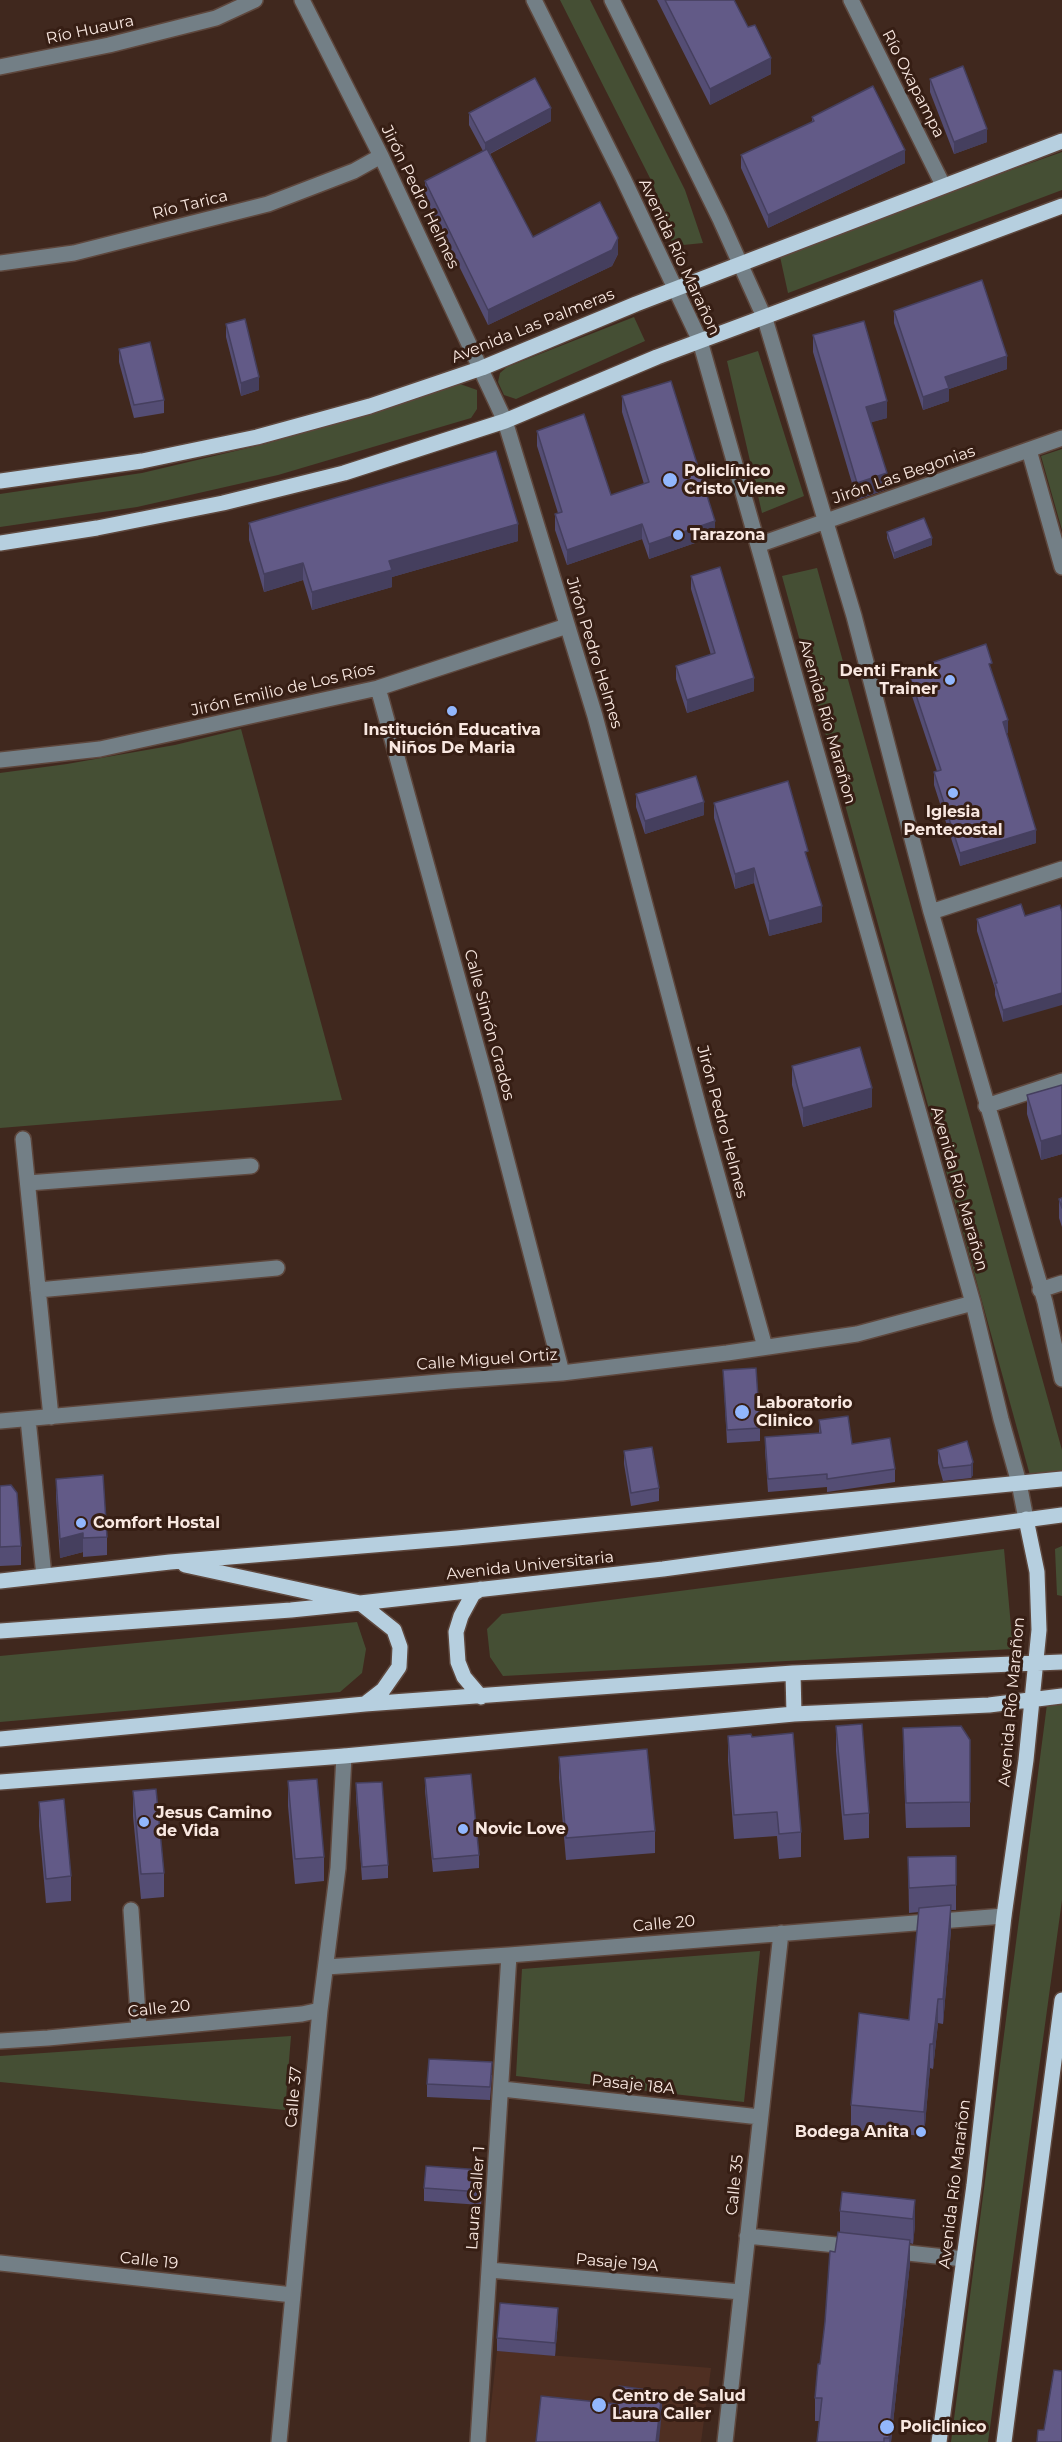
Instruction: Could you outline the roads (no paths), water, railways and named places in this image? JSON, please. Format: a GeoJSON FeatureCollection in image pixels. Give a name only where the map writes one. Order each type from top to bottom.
{"type":"FeatureCollection","features":[{"type":"Feature","properties":{"kind":"main road","name":"Avenida Las Palmeras"},"geometry":{"type":"LineString","coordinates":[[0,481],[142,461],[257,437],[370,406],[482,368],[674,289],[1062,141]]}},
{"type":"Feature","properties":{"kind":"main road"},"geometry":{"type":"LineString","coordinates":[[0,543],[97,528],[223,503],[344,473],[505,421],[700,341],[765,319],[1062,207]]}},
{"type":"Feature","properties":{"kind":"main road","name":"Avenida Universitaria"},"geometry":{"type":"LineString","coordinates":[[0,1581],[170,1562],[456,1538],[1062,1479]]}},
{"type":"Feature","properties":{"kind":"main road","name":"Avenida Universitaria"},"geometry":{"type":"LineString","coordinates":[[0,1631],[360,1603],[675,1568],[1062,1515]]}},
{"type":"Feature","properties":{"kind":"main road","name":"Avenida Río Marañon"},"geometry":{"type":"LineString","coordinates":[[939,2442],[964,2259],[1004,1916],[1026,1760],[1039,1630],[1037,1572],[1026,1519]]}},
{"type":"Feature","properties":{"kind":"main road"},"geometry":{"type":"LineString","coordinates":[[170,1562],[360,1603],[394,1630],[400,1647],[399,1667],[383,1690],[365,1704]]}},
{"type":"Feature","properties":{"kind":"main road"},"geometry":{"type":"LineString","coordinates":[[480,1589],[472,1594],[456,1632],[458,1662],[464,1677],[481,1697]]}},
{"type":"Feature","properties":{"kind":"main road"},"geometry":{"type":"LineString","coordinates":[[0,1738],[365,1704],[793,1673],[1062,1662]]}},
{"type":"Feature","properties":{"kind":"main road"},"geometry":{"type":"LineString","coordinates":[[793,1673],[794,1714]]}},
{"type":"Feature","properties":{"kind":"main road"},"geometry":{"type":"LineString","coordinates":[[0,1782],[344,1756],[794,1714],[989,1705],[1062,1696]]}},
{"type":"Feature","properties":{"kind":"main road"},"geometry":{"type":"LineString","coordinates":[[1004,2442],[1062,2000]]}},
{"type":"Feature","properties":{"kind":"street","name":"Río Huaura"},"geometry":{"type":"LineString","coordinates":[[0,67],[109,45],[205,20],[255,0]]}},
{"type":"Feature","properties":{"kind":"street","name":"Jirón Pedro Helmes"},"geometry":{"type":"LineString","coordinates":[[302,0],[381,156],[505,421],[595,716],[765,1347]]}},
{"type":"Feature","properties":{"kind":"street","name":"Avenida Río Marañon"},"geometry":{"type":"LineString","coordinates":[[534,0],[623,178],[700,341],[973,1303],[1026,1519]]}},
{"type":"Feature","properties":{"kind":"street"},"geometry":{"type":"LineString","coordinates":[[612,0],[741,263],[765,319],[854,616],[931,912],[1040,1290],[1062,1379]]}},
{"type":"Feature","properties":{"kind":"street","name":"Río Oxapampa"},"geometry":{"type":"LineString","coordinates":[[851,0],[943,185]]}},
{"type":"Feature","properties":{"kind":"street","name":"Río Tarica"},"geometry":{"type":"LineString","coordinates":[[0,263],[74,253],[268,204],[354,171],[381,156]]}},
{"type":"Feature","properties":{"kind":"street","name":"Jirón Las Begonias"},"geometry":{"type":"LineString","coordinates":[[758,545],[1062,438]]}},
{"type":"Feature","properties":{"kind":"street"},"geometry":{"type":"LineString","coordinates":[[1029,450],[1062,567]]}},
{"type":"Feature","properties":{"kind":"street","name":"Jirón Emilio de Los Ríos"},"geometry":{"type":"LineString","coordinates":[[0,760],[100,749],[378,688],[567,626]]}},
{"type":"Feature","properties":{"kind":"street","name":"Calle Simón Grados"},"geometry":{"type":"LineString","coordinates":[[378,688],[488,1088],[562,1373]]}},
{"type":"Feature","properties":{"kind":"street"},"geometry":{"type":"LineString","coordinates":[[931,912],[1062,869]]}},
{"type":"Feature","properties":{"kind":"street"},"geometry":{"type":"LineString","coordinates":[[986,1106],[1062,1081]]}},
{"type":"Feature","properties":{"kind":"street"},"geometry":{"type":"LineString","coordinates":[[23,1139],[51,1417]]}},
{"type":"Feature","properties":{"kind":"street"},"geometry":{"type":"LineString","coordinates":[[28,1183],[251,1166]]}},
{"type":"Feature","properties":{"kind":"street"},"geometry":{"type":"LineString","coordinates":[[38,1290],[277,1268]]}},
{"type":"Feature","properties":{"kind":"street"},"geometry":{"type":"LineString","coordinates":[[1040,1290],[1062,1283]]}},
{"type":"Feature","properties":{"kind":"street","name":"Calle Miguel Ortiz"},"geometry":{"type":"LineString","coordinates":[[0,1421],[562,1373],[857,1334],[973,1303]]}},
{"type":"Feature","properties":{"kind":"street"},"geometry":{"type":"LineString","coordinates":[[28,1419],[44,1576]]}},
{"type":"Feature","properties":{"kind":"street","name":"Calle 37"},"geometry":{"type":"LineString","coordinates":[[279,2442],[320,2010],[338,1868],[344,1756]]}},
{"type":"Feature","properties":{"kind":"street"},"geometry":{"type":"LineString","coordinates":[[131,1910],[139,2030]]}},
{"type":"Feature","properties":{"kind":"street","name":"Calle 20"},"geometry":{"type":"LineString","coordinates":[[326,1966],[509,1956],[1004,1916]]}},
{"type":"Feature","properties":{"kind":"street","name":"Calle 35"},"geometry":{"type":"LineString","coordinates":[[725,2442],[780,1933]]}},
{"type":"Feature","properties":{"kind":"street","name":"Laura Caller 1"},"geometry":{"type":"LineString","coordinates":[[478,2442],[509,1956]]}},
{"type":"Feature","properties":{"kind":"street","name":"Calle 20"},"geometry":{"type":"LineString","coordinates":[[0,2041],[139,2030],[302,2014],[320,2010]]}},
{"type":"Feature","properties":{"kind":"street","name":"Pasaje 18A"},"geometry":{"type":"LineString","coordinates":[[502,2089],[760,2117]]}},
{"type":"Feature","properties":{"kind":"street"},"geometry":{"type":"LineString","coordinates":[[747,2235],[964,2259]]}},
{"type":"Feature","properties":{"kind":"street","name":"Calle 19"},"geometry":{"type":"LineString","coordinates":[[0,2264],[293,2295]]}},
{"type":"Feature","properties":{"kind":"street","name":"Pasaje 19A"},"geometry":{"type":"LineString","coordinates":[[489,2270],[741,2292]]}},
{"type":"Feature","properties":{"kind":"place","name":"Policlínico Cristo Viene"},"geometry":{"type":"Point","coordinates":[670,480]}},
{"type":"Feature","properties":{"kind":"place","name":"Tarazona"},"geometry":{"type":"Point","coordinates":[678,535]}},
{"type":"Feature","properties":{"kind":"place","name":"Denti Frank Trainer"},"geometry":{"type":"Point","coordinates":[950,680]}},
{"type":"Feature","properties":{"kind":"place","name":"Institución Educativa Niños De Maria"},"geometry":{"type":"Point","coordinates":[452,711]}},
{"type":"Feature","properties":{"kind":"place","name":"Iglesia Pentecostal"},"geometry":{"type":"Point","coordinates":[953,793]}},
{"type":"Feature","properties":{"kind":"place","name":"Laboratorio Clinico"},"geometry":{"type":"Point","coordinates":[742,1412]}},
{"type":"Feature","properties":{"kind":"place","name":"Comfort Hostal"},"geometry":{"type":"Point","coordinates":[81,1523]}},
{"type":"Feature","properties":{"kind":"place","name":"Jesus Camino de Vida"},"geometry":{"type":"Point","coordinates":[144,1822]}},
{"type":"Feature","properties":{"kind":"place","name":"Novic Love"},"geometry":{"type":"Point","coordinates":[463,1829]}},
{"type":"Feature","properties":{"kind":"place","name":"Bodega Anita"},"geometry":{"type":"Point","coordinates":[921,2132]}},
{"type":"Feature","properties":{"kind":"place","name":"Centro de Salud Laura Caller"},"geometry":{"type":"Point","coordinates":[599,2405]}},
{"type":"Feature","properties":{"kind":"place","name":"Policlinico"},"geometry":{"type":"Point","coordinates":[887,2427]}}]}
